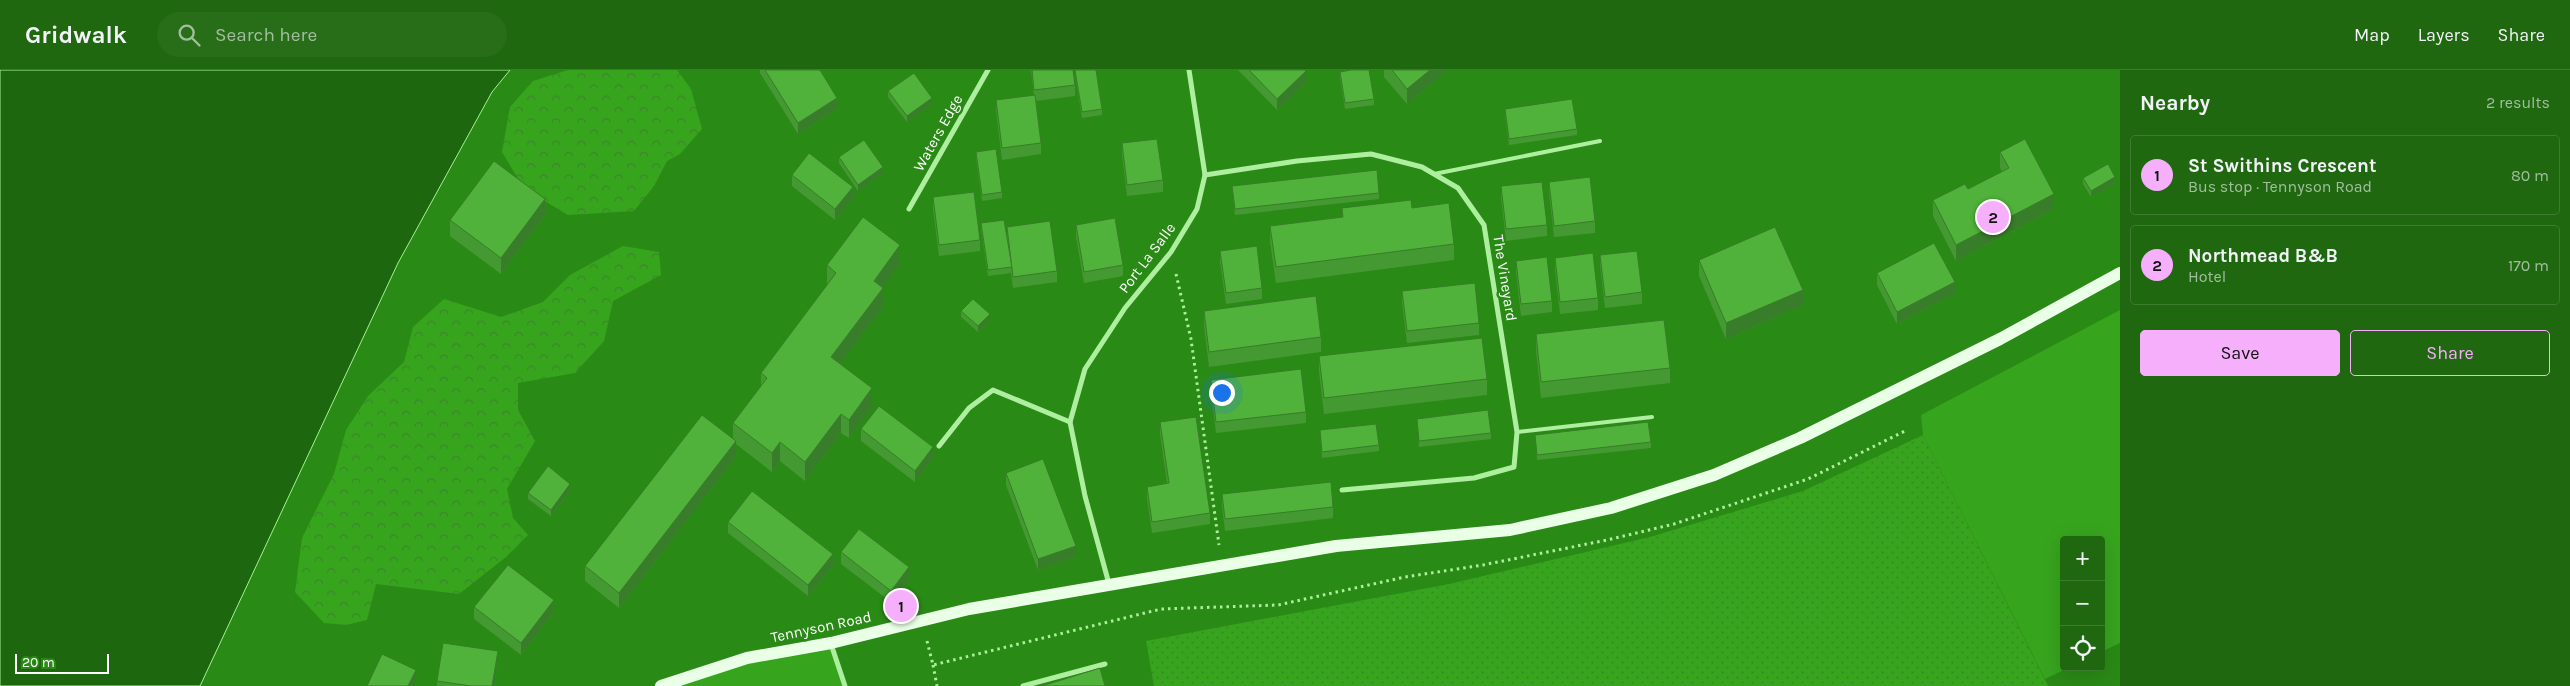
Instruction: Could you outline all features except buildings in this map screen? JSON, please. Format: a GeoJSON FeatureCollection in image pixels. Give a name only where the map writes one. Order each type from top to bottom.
{"type":"FeatureCollection","features":[{"type":"Feature","properties":{"kind":"main road","name":"Tennyson Road"},"geometry":{"type":"LineString","coordinates":[[660,686],[747,658],[831,643],[969,609],[1336,546],[1510,530],[1610,508],[1714,475],[1800,438],[2000,339],[2120,273]]}},
{"type":"Feature","properties":{"kind":"street","name":"Waters Edge"},"geometry":{"type":"LineString","coordinates":[[909,209],[988,70]]}},
{"type":"Feature","properties":{"kind":"street","name":"Port La Salle"},"geometry":{"type":"LineString","coordinates":[[1108,584],[1085,496],[1070,422],[1085,369],[1125,308],[1171,252],[1197,209],[1205,175],[1190,70]]}},
{"type":"Feature","properties":{"kind":"street","name":"The Vineyard"},"geometry":{"type":"LineString","coordinates":[[1205,175],[1297,161],[1371,154],[1422,167],[1458,188],[1484,225],[1517,432],[1514,467],[1474,478],[1342,490]]}},
{"type":"Feature","properties":{"kind":"street"},"geometry":{"type":"LineString","coordinates":[[939,446],[969,408],[993,390],[1070,422]]}},
{"type":"Feature","properties":{"kind":"street"},"geometry":{"type":"LineString","coordinates":[[831,643],[844,686]]}},
{"type":"Feature","properties":{"kind":"street"},"geometry":{"type":"LineString","coordinates":[[1023,686],[1105,664]]}},
{"type":"Feature","properties":{"kind":"lane"},"geometry":{"type":"LineString","coordinates":[[1434,174],[1600,140]]}},
{"type":"Feature","properties":{"kind":"lane"},"geometry":{"type":"LineString","coordinates":[[1517,432],[1652,417]]}},
{"type":"Feature","properties":{"kind":"path"},"geometry":{"type":"LineString","coordinates":[[1171,252],[1191,339],[1222,566]]}},
{"type":"Feature","properties":{"kind":"path"},"geometry":{"type":"LineString","coordinates":[[933,665],[1160,610],[1278,605],[1405,577],[1483,566],[1608,540],[1674,524],[1808,479],[1908,430]]}},
{"type":"Feature","properties":{"kind":"path"},"geometry":{"type":"LineString","coordinates":[[923,621],[937,686]]}},
{"type":"Feature","properties":{"kind":"green space"},"geometry":{"type":"Polygon","coordinates":[[[568,70],[677,70],[691,89],[702,129],[680,154],[667,161],[654,186],[634,211],[568,215],[533,194],[517,177],[502,152],[510,107],[533,81],[568,70]]]}},
{"type":"Feature","properties":{"kind":"green space"},"geometry":{"type":"Polygon","coordinates":[[[623,246],[659,252],[661,275],[613,301],[604,341],[575,373],[518,383],[518,410],[535,441],[507,489],[513,518],[528,535],[506,557],[459,594],[376,584],[367,620],[346,625],[324,623],[295,592],[302,538],[334,474],[346,430],[368,396],[404,362],[413,327],[444,299],[501,317],[543,302],[570,275],[623,246]]]}},
{"type":"Feature","properties":{"kind":"green space"},"geometry":{"type":"Polygon","coordinates":[[[2120,310],[2120,643],[2105,650],[2105,536],[2060,536],[2060,671],[2062,671],[2045,679],[1923,435],[1921,415],[2120,310]]]}},
{"type":"Feature","properties":{"kind":"green space"},"geometry":{"type":"Polygon","coordinates":[[[1923,435],[2048,686],[1154,686],[1146,641],[1449,584],[1650,537],[1803,491],[1923,435]]]}},
{"type":"Feature","properties":{"kind":"green space"},"geometry":{"type":"Polygon","coordinates":[[[831,643],[845,686],[661,686],[831,643]]]}},
{"type":"Feature","properties":{"kind":"shaded area"},"geometry":{"type":"Polygon","coordinates":[[[0,70],[510,70],[492,92],[398,263],[200,686],[0,686],[0,70]]]}},
{"type":"Feature","properties":{"kind":"place","name":"Northmead B&B"},"geometry":{"type":"Point","coordinates":[1993,217]}},
{"type":"Feature","properties":{"kind":"place","name":"St Swithins Crescent"},"geometry":{"type":"Point","coordinates":[901,606]}}]}
